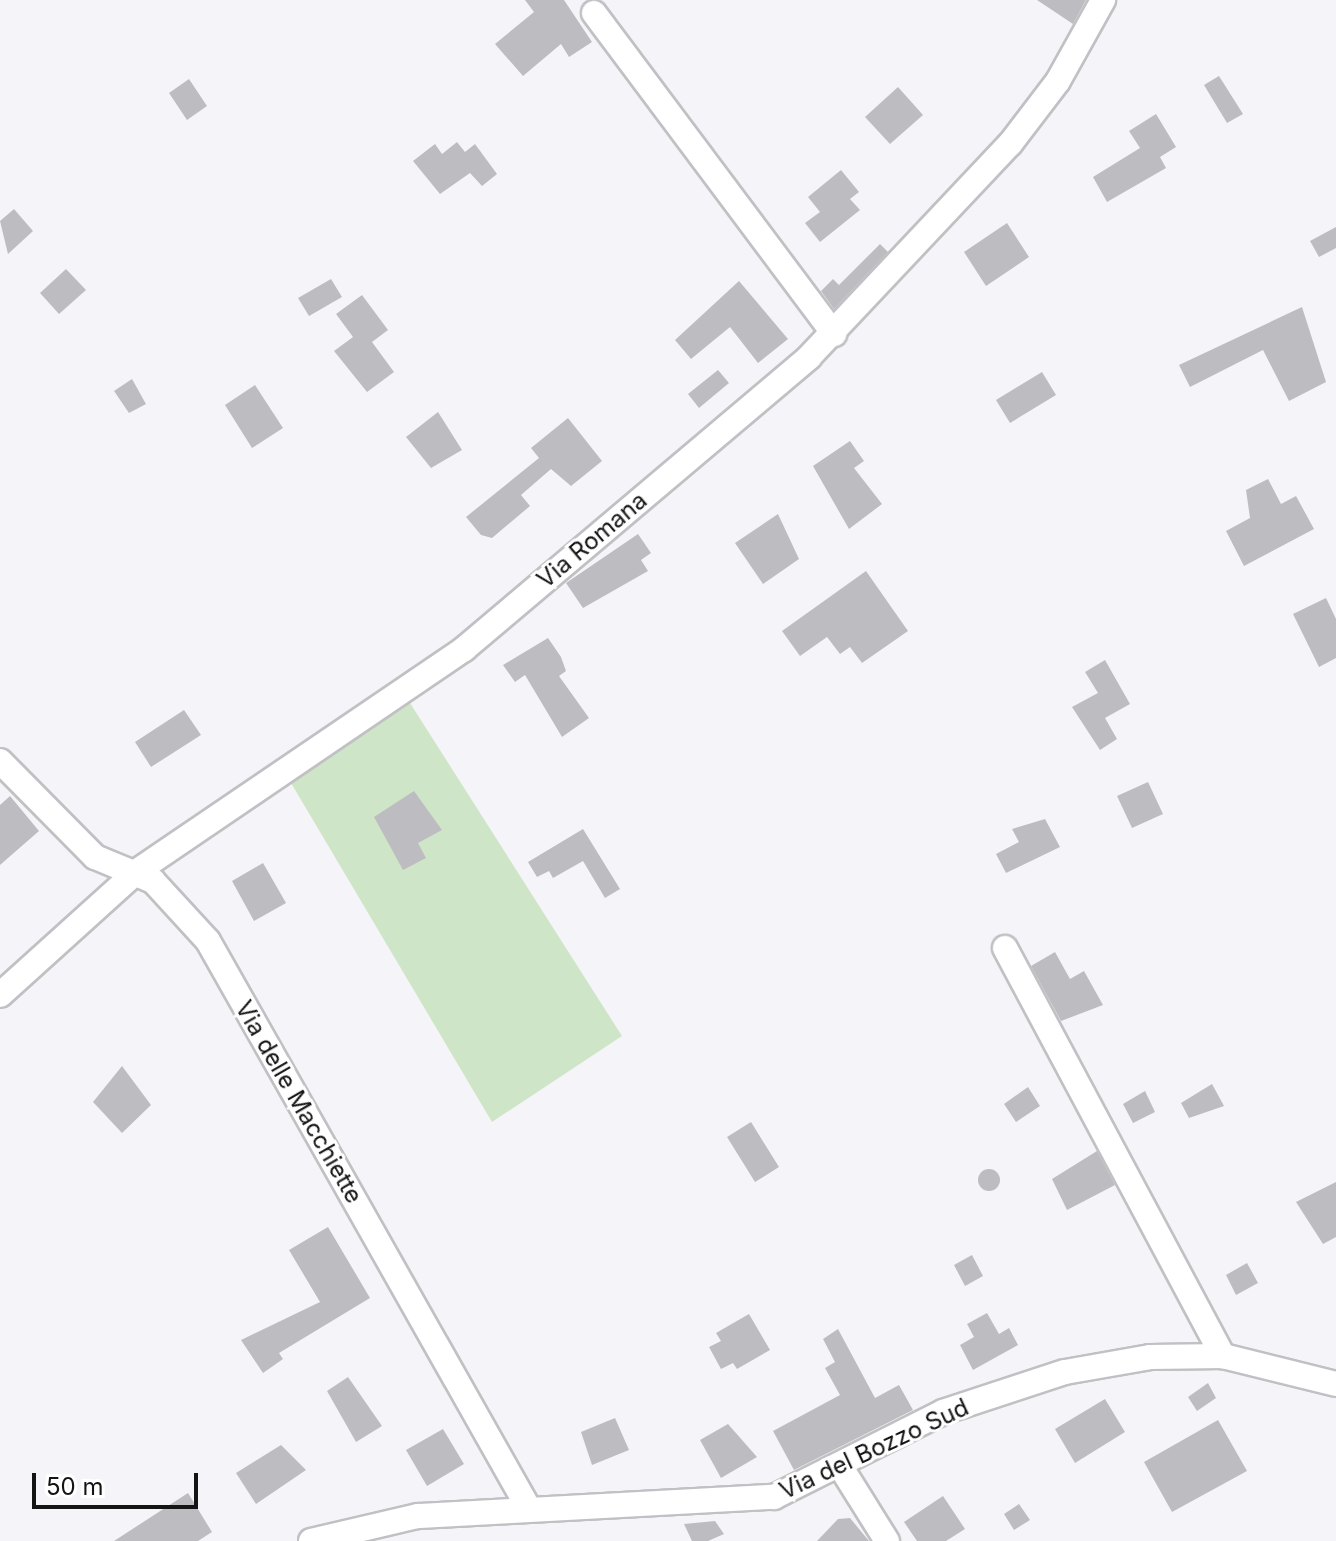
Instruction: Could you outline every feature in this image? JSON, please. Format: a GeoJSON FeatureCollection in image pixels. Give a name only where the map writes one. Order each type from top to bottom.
{"type":"FeatureCollection","features":[{"type":"Feature","properties":{"kind":"street","name":"Via Romana"},"geometry":{"type":"LineString","coordinates":[[0,995],[136,872],[464,649],[834,334],[1010,144],[1058,81],[1103,0]]}},
{"type":"Feature","properties":{"kind":"street"},"geometry":{"type":"LineString","coordinates":[[594,13],[834,334]]}},
{"type":"Feature","properties":{"kind":"street","name":"Via delle Macchiette"},"geometry":{"type":"LineString","coordinates":[[0,761],[95,857],[136,872],[166,893],[208,941],[528,1507]]}},
{"type":"Feature","properties":{"kind":"street"},"geometry":{"type":"LineString","coordinates":[[1005,948],[1223,1356]]}},
{"type":"Feature","properties":{"kind":"street","name":"Via del Bozzo Sud"},"geometry":{"type":"LineString","coordinates":[[311,1541],[418,1516],[528,1507],[774,1497],[842,1469],[943,1412],[1065,1372],[1150,1357],[1223,1356],[1336,1384]]}},
{"type":"Feature","properties":{"kind":"street"},"geometry":{"type":"LineString","coordinates":[[842,1469],[887,1541]]}},
{"type":"Feature","properties":{"kind":"green space"},"geometry":{"type":"Polygon","coordinates":[[[410,703],[622,1036],[492,1122],[291,783],[410,703]]]}},
{"type":"Feature","properties":{"kind":"building"},"geometry":{"type":"Polygon","coordinates":[[[525,0],[564,0],[592,42],[569,57],[561,44],[523,76],[495,44],[534,12],[525,0]]]}},
{"type":"Feature","properties":{"kind":"building"},"geometry":{"type":"Polygon","coordinates":[[[1037,0],[1086,0],[1073,24],[1037,0]]]}},
{"type":"Feature","properties":{"kind":"building"},"geometry":{"type":"Polygon","coordinates":[[[1219,76],[1243,114],[1227,123],[1204,85],[1219,76]]]}},
{"type":"Feature","properties":{"kind":"building"},"geometry":{"type":"Polygon","coordinates":[[[189,79],[207,106],[187,120],[169,93],[189,79]]]}},
{"type":"Feature","properties":{"kind":"building"},"geometry":{"type":"Polygon","coordinates":[[[898,87],[923,115],[890,144],[865,117],[898,87]]]}},
{"type":"Feature","properties":{"kind":"building"},"geometry":{"type":"Polygon","coordinates":[[[1156,114],[1176,147],[1160,157],[1166,168],[1107,202],[1093,177],[1140,148],[1129,131],[1156,114]]]}},
{"type":"Feature","properties":{"kind":"building"},"geometry":{"type":"Polygon","coordinates":[[[457,142],[465,152],[475,144],[497,174],[482,186],[470,173],[440,194],[413,161],[435,144],[442,154],[457,142]]]}},
{"type":"Feature","properties":{"kind":"building"},"geometry":{"type":"Polygon","coordinates":[[[841,170],[859,192],[850,199],[860,210],[820,242],[805,223],[820,212],[808,197],[841,170]]]}},
{"type":"Feature","properties":{"kind":"building"},"geometry":{"type":"Polygon","coordinates":[[[14,209],[33,231],[8,254],[0,221],[14,209]]]}},
{"type":"Feature","properties":{"kind":"building"},"geometry":{"type":"Polygon","coordinates":[[[1007,223],[1029,257],[986,286],[964,252],[1007,223]]]}},
{"type":"Feature","properties":{"kind":"building"},"geometry":{"type":"Polygon","coordinates":[[[1336,227],[1336,248],[1319,257],[1310,241],[1336,227]]]}},
{"type":"Feature","properties":{"kind":"building"},"geometry":{"type":"Polygon","coordinates":[[[880,244],[888,252],[834,309],[821,291],[833,279],[839,285],[880,244]]]}},
{"type":"Feature","properties":{"kind":"building"},"geometry":{"type":"Polygon","coordinates":[[[66,269],[86,290],[59,314],[40,293],[66,269]]]}},
{"type":"Feature","properties":{"kind":"building"},"geometry":{"type":"Polygon","coordinates":[[[331,279],[342,297],[309,316],[298,298],[331,279]]]}},
{"type":"Feature","properties":{"kind":"building"},"geometry":{"type":"Polygon","coordinates":[[[739,281],[788,339],[758,363],[730,327],[691,359],[675,340],[739,281]]]}},
{"type":"Feature","properties":{"kind":"building"},"geometry":{"type":"Polygon","coordinates":[[[362,295],[388,330],[372,342],[394,372],[367,392],[334,351],[353,337],[336,314],[362,295]]]}},
{"type":"Feature","properties":{"kind":"building"},"geometry":{"type":"Polygon","coordinates":[[[1302,307],[1326,382],[1289,401],[1263,350],[1190,387],[1179,365],[1302,307]]]}},
{"type":"Feature","properties":{"kind":"building"},"geometry":{"type":"Polygon","coordinates":[[[718,370],[729,383],[699,408],[688,394],[718,370]]]}},
{"type":"Feature","properties":{"kind":"building"},"geometry":{"type":"Polygon","coordinates":[[[1042,372],[1056,395],[1010,423],[996,400],[1042,372]]]}},
{"type":"Feature","properties":{"kind":"building"},"geometry":{"type":"Polygon","coordinates":[[[132,379],[146,404],[129,413],[114,391],[132,379]]]}},
{"type":"Feature","properties":{"kind":"building"},"geometry":{"type":"Polygon","coordinates":[[[255,385],[283,428],[252,448],[225,405],[255,385]]]}},
{"type":"Feature","properties":{"kind":"building"},"geometry":{"type":"Polygon","coordinates":[[[438,412],[462,450],[431,468],[406,437],[438,412]]]}},
{"type":"Feature","properties":{"kind":"building"},"geometry":{"type":"Polygon","coordinates":[[[568,418],[602,461],[571,486],[551,469],[521,495],[530,506],[492,538],[481,535],[466,517],[539,458],[531,448],[568,418]]]}},
{"type":"Feature","properties":{"kind":"building"},"geometry":{"type":"Polygon","coordinates":[[[850,441],[864,461],[854,468],[882,504],[849,529],[813,466],[850,441]]]}},
{"type":"Feature","properties":{"kind":"building"},"geometry":{"type":"Polygon","coordinates":[[[1268,479],[1281,504],[1296,496],[1314,529],[1244,566],[1226,531],[1250,518],[1246,490],[1268,479]]]}},
{"type":"Feature","properties":{"kind":"building"},"geometry":{"type":"Polygon","coordinates":[[[778,514],[799,559],[763,584],[735,543],[778,514]]]}},
{"type":"Feature","properties":{"kind":"building"},"geometry":{"type":"Polygon","coordinates":[[[638,534],[651,553],[641,560],[648,571],[583,608],[566,583],[638,534]]]}},
{"type":"Feature","properties":{"kind":"building"},"geometry":{"type":"Polygon","coordinates":[[[866,571],[908,631],[862,663],[850,647],[840,654],[827,637],[800,656],[782,631],[866,571]]]}},
{"type":"Feature","properties":{"kind":"building"},"geometry":{"type":"Polygon","coordinates":[[[1326,598],[1336,619],[1336,658],[1319,667],[1293,614],[1326,598]]]}},
{"type":"Feature","properties":{"kind":"building"},"geometry":{"type":"Polygon","coordinates":[[[548,638],[566,671],[559,676],[589,718],[562,737],[525,675],[515,682],[503,665],[548,638]]]}},
{"type":"Feature","properties":{"kind":"building"},"geometry":{"type":"Polygon","coordinates":[[[1105,660],[1130,704],[1105,718],[1117,739],[1100,750],[1072,707],[1098,693],[1085,672],[1105,660]]]}},
{"type":"Feature","properties":{"kind":"building"},"geometry":{"type":"Polygon","coordinates":[[[184,710],[201,735],[151,767],[135,742],[184,710]]]}},
{"type":"Feature","properties":{"kind":"building"},"geometry":{"type":"Polygon","coordinates":[[[1148,782],[1163,814],[1132,828],[1117,796],[1148,782]]]}},
{"type":"Feature","properties":{"kind":"building"},"geometry":{"type":"Polygon","coordinates":[[[414,791],[442,830],[418,843],[426,858],[403,870],[374,817],[414,791]]]}},
{"type":"Feature","properties":{"kind":"building"},"geometry":{"type":"Polygon","coordinates":[[[10,796],[39,831],[0,865],[0,805],[10,796]]]}},
{"type":"Feature","properties":{"kind":"building"},"geometry":{"type":"Polygon","coordinates":[[[1045,819],[1060,847],[1006,873],[996,854],[1019,842],[1012,829],[1045,819]]]}},
{"type":"Feature","properties":{"kind":"building"},"geometry":{"type":"Polygon","coordinates":[[[583,829],[620,889],[605,898],[583,861],[553,878],[549,871],[537,877],[528,862],[583,829]]]}},
{"type":"Feature","properties":{"kind":"building"},"geometry":{"type":"Polygon","coordinates":[[[263,863],[286,903],[254,921],[232,881],[263,863]]]}},
{"type":"Feature","properties":{"kind":"building"},"geometry":{"type":"Polygon","coordinates":[[[1055,952],[1070,979],[1084,971],[1103,1005],[1061,1021],[1031,966],[1055,952]]]}},
{"type":"Feature","properties":{"kind":"building"},"geometry":{"type":"Polygon","coordinates":[[[122,1066],[151,1105],[122,1133],[93,1102],[122,1066]]]}},
{"type":"Feature","properties":{"kind":"building"},"geometry":{"type":"Polygon","coordinates":[[[1212,1084],[1224,1106],[1189,1118],[1181,1103],[1212,1084]]]}},
{"type":"Feature","properties":{"kind":"building"},"geometry":{"type":"Polygon","coordinates":[[[1028,1087],[1040,1106],[1016,1122],[1004,1104],[1028,1087]]]}},
{"type":"Feature","properties":{"kind":"building"},"geometry":{"type":"Polygon","coordinates":[[[1145,1091],[1155,1112],[1133,1123],[1123,1104],[1145,1091]]]}},
{"type":"Feature","properties":{"kind":"building"},"geometry":{"type":"Polygon","coordinates":[[[751,1122],[779,1167],[755,1182],[727,1137],[751,1122]]]}},
{"type":"Feature","properties":{"kind":"building"},"geometry":{"type":"Polygon","coordinates":[[[1097,1151],[1115,1185],[1067,1210],[1052,1179],[1097,1151]]]}},
{"type":"Feature","properties":{"kind":"building"},"geometry":{"type":"Polygon","coordinates":[[[989,1169],[997,1172],[1000,1180],[997,1188],[989,1191],[981,1188],[978,1180],[981,1172],[989,1169]]]}},
{"type":"Feature","properties":{"kind":"building"},"geometry":{"type":"Polygon","coordinates":[[[1336,1182],[1336,1237],[1323,1244],[1296,1202],[1336,1182]]]}},
{"type":"Feature","properties":{"kind":"building"},"geometry":{"type":"Polygon","coordinates":[[[328,1227],[370,1298],[279,1353],[283,1359],[263,1373],[241,1340],[320,1302],[289,1250],[328,1227]]]}},
{"type":"Feature","properties":{"kind":"building"},"geometry":{"type":"Polygon","coordinates":[[[972,1255],[983,1276],[965,1286],[954,1265],[972,1255]]]}},
{"type":"Feature","properties":{"kind":"building"},"geometry":{"type":"Polygon","coordinates":[[[1247,1263],[1258,1283],[1236,1295],[1226,1275],[1247,1263]]]}},
{"type":"Feature","properties":{"kind":"building"},"geometry":{"type":"Polygon","coordinates":[[[987,1313],[999,1334],[1009,1328],[1018,1345],[973,1370],[960,1345],[974,1337],[967,1324],[987,1313]]]}},
{"type":"Feature","properties":{"kind":"building"},"geometry":{"type":"Polygon","coordinates":[[[749,1314],[770,1350],[737,1369],[733,1363],[721,1369],[709,1347],[721,1341],[716,1333],[749,1314]]]}},
{"type":"Feature","properties":{"kind":"building"},"geometry":{"type":"Polygon","coordinates":[[[838,1329],[875,1398],[899,1385],[913,1410],[794,1470],[773,1431],[840,1395],[825,1368],[835,1362],[823,1339],[838,1329]]]}},
{"type":"Feature","properties":{"kind":"building"},"geometry":{"type":"Polygon","coordinates":[[[348,1377],[382,1426],[356,1442],[327,1391],[348,1377]]]}},
{"type":"Feature","properties":{"kind":"building"},"geometry":{"type":"Polygon","coordinates":[[[1208,1383],[1216,1398],[1197,1411],[1188,1397],[1208,1383]]]}},
{"type":"Feature","properties":{"kind":"building"},"geometry":{"type":"Polygon","coordinates":[[[1105,1399],[1125,1432],[1075,1463],[1055,1429],[1105,1399]]]}},
{"type":"Feature","properties":{"kind":"building"},"geometry":{"type":"Polygon","coordinates":[[[615,1418],[629,1450],[592,1465],[581,1432],[615,1418]]]}},
{"type":"Feature","properties":{"kind":"building"},"geometry":{"type":"Polygon","coordinates":[[[1218,1420],[1247,1471],[1172,1512],[1144,1462],[1218,1420]]]}},
{"type":"Feature","properties":{"kind":"building"},"geometry":{"type":"Polygon","coordinates":[[[728,1424],[757,1457],[721,1478],[700,1440],[728,1424]]]}},
{"type":"Feature","properties":{"kind":"building"},"geometry":{"type":"Polygon","coordinates":[[[443,1429],[464,1464],[427,1486],[406,1450],[443,1429]]]}},
{"type":"Feature","properties":{"kind":"building"},"geometry":{"type":"Polygon","coordinates":[[[281,1445],[306,1470],[256,1504],[236,1473],[281,1445]]]}},
{"type":"Feature","properties":{"kind":"building"},"geometry":{"type":"Polygon","coordinates":[[[188,1493],[212,1532],[198,1541],[114,1541],[188,1493]]]}},
{"type":"Feature","properties":{"kind":"building"},"geometry":{"type":"Polygon","coordinates":[[[943,1496],[965,1529],[946,1541],[917,1541],[904,1522],[943,1496]]]}},
{"type":"Feature","properties":{"kind":"building"},"geometry":{"type":"Polygon","coordinates":[[[1019,1504],[1030,1520],[1014,1530],[1004,1514],[1019,1504]]]}},
{"type":"Feature","properties":{"kind":"building"},"geometry":{"type":"Polygon","coordinates":[[[850,1518],[869,1541],[817,1541],[838,1519],[850,1518]]]}},
{"type":"Feature","properties":{"kind":"building"},"geometry":{"type":"Polygon","coordinates":[[[715,1521],[724,1534],[708,1541],[692,1541],[684,1524],[715,1521]]]}}]}
